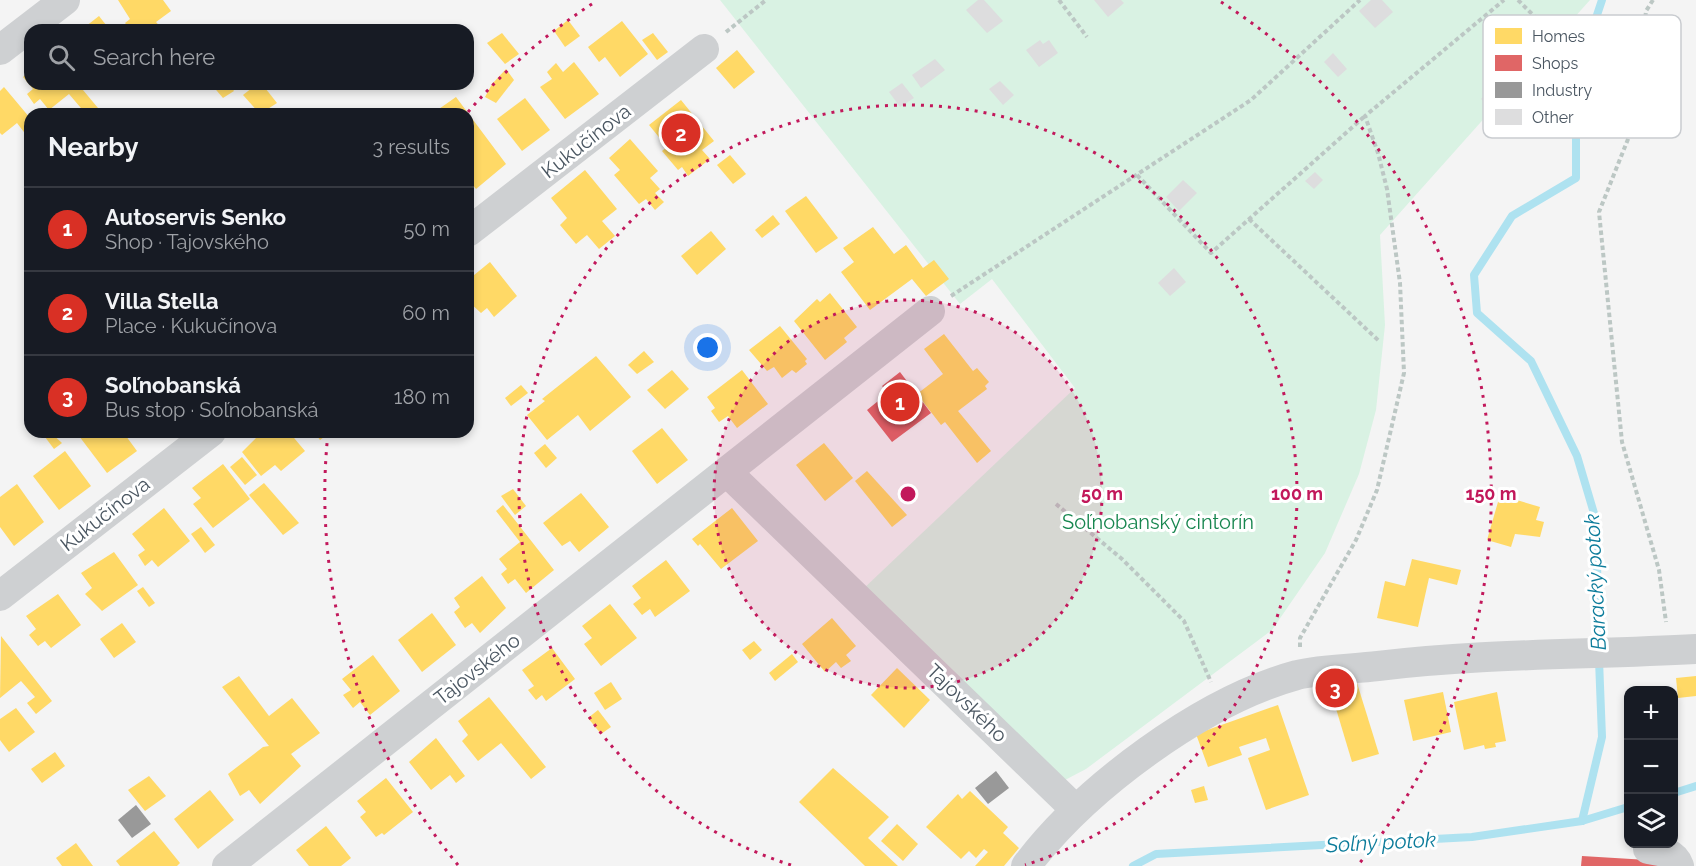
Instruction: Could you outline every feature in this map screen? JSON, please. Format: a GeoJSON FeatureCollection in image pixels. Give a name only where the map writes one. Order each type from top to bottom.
{"type":"FeatureCollection","features":[{"type":"Feature","properties":{"kind":"street"},"geometry":{"type":"LineString","coordinates":[[34,24],[65,0]]}},
{"type":"Feature","properties":{"kind":"street"},"geometry":{"type":"LineString","coordinates":[[0,50],[24,32]]}},
{"type":"Feature","properties":{"kind":"street","name":"Kukučínova"},"geometry":{"type":"LineString","coordinates":[[474,227],[704,50]]}},
{"type":"Feature","properties":{"kind":"street","name":"Tajovského"},"geometry":{"type":"LineString","coordinates":[[227,866],[930,310]]}},
{"type":"Feature","properties":{"kind":"street","name":"Kukučínova"},"geometry":{"type":"LineString","coordinates":[[0,596],[203,438]]}},
{"type":"Feature","properties":{"kind":"street","name":"Tajovského"},"geometry":{"type":"LineString","coordinates":[[727,472],[1075,809]]}},
{"type":"Feature","properties":{"kind":"street"},"geometry":{"type":"LineString","coordinates":[[1026,866],[1075,809],[1180,728],[1267,686],[1299,675],[1432,659],[1683,649]]}},
{"type":"Feature","properties":{"kind":"street"},"geometry":{"type":"LineString","coordinates":[[1648,849],[1666,852],[1677,860],[1679,866]]}},
{"type":"Feature","properties":{"kind":"path"},"geometry":{"type":"LineString","coordinates":[[704,50],[766,0]]}},
{"type":"Feature","properties":{"kind":"path"},"geometry":{"type":"LineString","coordinates":[[1059,0],[1087,36]]}},
{"type":"Feature","properties":{"kind":"path"},"geometry":{"type":"LineString","coordinates":[[930,310],[1251,100],[1360,0]]}},
{"type":"Feature","properties":{"kind":"path"},"geometry":{"type":"LineString","coordinates":[[1486,15],[1504,0]]}},
{"type":"Feature","properties":{"kind":"path"},"geometry":{"type":"LineString","coordinates":[[1518,0],[1533,15]]}},
{"type":"Feature","properties":{"kind":"path"},"geometry":{"type":"LineString","coordinates":[[1646,15],[1653,0]]}},
{"type":"Feature","properties":{"kind":"path"},"geometry":{"type":"LineString","coordinates":[[1137,175],[1211,253],[1365,116],[1483,18]]}},
{"type":"Feature","properties":{"kind":"path"},"geometry":{"type":"LineString","coordinates":[[1299,675],[1300,638],[1356,540],[1377,490],[1404,373],[1401,283],[1387,189],[1365,116]]}},
{"type":"Feature","properties":{"kind":"path"},"geometry":{"type":"LineString","coordinates":[[1628,138],[1599,212],[1622,442],[1683,649]]}},
{"type":"Feature","properties":{"kind":"path"},"geometry":{"type":"LineString","coordinates":[[1250,219],[1379,341]]}},
{"type":"Feature","properties":{"kind":"path"},"geometry":{"type":"LineString","coordinates":[[1056,504],[1122,559],[1184,621],[1215,690]]}},
{"type":"Feature","properties":{"kind":"green space","name":"Soľnobanský cintorín"},"geometry":{"type":"Polygon","coordinates":[[[720,0],[1590,0],[1577,15],[1483,15],[1483,120],[1380,235],[1385,325],[1376,410],[1359,474],[1325,553],[1272,630],[1086,769],[1065,780],[861,591],[1075,388],[992,279],[960,304],[720,0]]]}},
{"type":"Feature","properties":{"kind":"building: Homes"},"geometry":{"type":"Polygon","coordinates":[[[118,0],[163,0],[171,11],[156,22],[158,24],[126,24],[130,19],[118,0]]]}},
{"type":"Feature","properties":{"kind":"building: Homes"},"geometry":{"type":"Polygon","coordinates":[[[99,16],[105,24],[89,24],[99,16]]]}},
{"type":"Feature","properties":{"kind":"building: Homes"},"geometry":{"type":"Polygon","coordinates":[[[568,20],[580,36],[565,47],[554,31],[568,20]]]}},
{"type":"Feature","properties":{"kind":"building: Homes"},"geometry":{"type":"Polygon","coordinates":[[[622,21],[648,54],[620,77],[605,57],[599,62],[588,47],[622,21]]]}},
{"type":"Feature","properties":{"kind":"building: Homes"},"geometry":{"type":"Polygon","coordinates":[[[502,33],[519,54],[505,64],[487,43],[502,33]]]}},
{"type":"Feature","properties":{"kind":"building: Homes"},"geometry":{"type":"Polygon","coordinates":[[[653,33],[668,52],[657,60],[642,40],[653,33]]]}},
{"type":"Feature","properties":{"kind":"building: Homes"},"geometry":{"type":"Polygon","coordinates":[[[737,50],[755,72],[734,89],[716,68],[737,50]]]}},
{"type":"Feature","properties":{"kind":"building: Homes"},"geometry":{"type":"Polygon","coordinates":[[[574,62],[599,94],[565,119],[540,87],[552,79],[547,72],[556,63],[563,72],[574,62]]]}},
{"type":"Feature","properties":{"kind":"building: Homes"},"geometry":{"type":"Polygon","coordinates":[[[506,69],[514,80],[496,103],[485,97],[492,84],[506,69]]]}},
{"type":"Feature","properties":{"kind":"building: Homes"},"geometry":{"type":"Polygon","coordinates":[[[4,87],[24,111],[24,132],[17,123],[2,135],[0,133],[0,91],[4,87]]]}},
{"type":"Feature","properties":{"kind":"building: Homes"},"geometry":{"type":"Polygon","coordinates":[[[32,90],[83,90],[98,108],[81,108],[69,94],[52,108],[47,108],[40,99],[34,104],[27,94],[32,90]]]}},
{"type":"Feature","properties":{"kind":"building: Homes"},"geometry":{"type":"Polygon","coordinates":[[[216,90],[234,91],[223,98],[216,90]]]}},
{"type":"Feature","properties":{"kind":"building: Homes"},"geometry":{"type":"Polygon","coordinates":[[[249,90],[267,90],[277,103],[269,108],[255,108],[243,95],[249,90]]]}},
{"type":"Feature","properties":{"kind":"building: Homes"},"geometry":{"type":"Polygon","coordinates":[[[456,97],[464,108],[440,108],[456,97]]]}},
{"type":"Feature","properties":{"kind":"building: Homes"},"geometry":{"type":"Polygon","coordinates":[[[525,98],[550,130],[522,151],[497,119],[525,98]]]}},
{"type":"Feature","properties":{"kind":"building: Homes"},"geometry":{"type":"Polygon","coordinates":[[[681,100],[714,141],[702,150],[710,159],[688,176],[682,167],[678,170],[662,151],[667,147],[649,125],[681,100]]]}},
{"type":"Feature","properties":{"kind":"building: Homes"},"geometry":{"type":"Polygon","coordinates":[[[474,121],[506,164],[476,189],[474,186],[474,121]]]}},
{"type":"Feature","properties":{"kind":"building: Homes"},"geometry":{"type":"Polygon","coordinates":[[[630,139],[658,171],[650,178],[660,189],[655,193],[664,202],[655,210],[646,199],[639,204],[614,175],[620,170],[609,158],[630,139]]]}},
{"type":"Feature","properties":{"kind":"building: Homes"},"geometry":{"type":"Polygon","coordinates":[[[730,155],[746,174],[733,184],[717,165],[730,155]]]}},
{"type":"Feature","properties":{"kind":"building: Homes"},"geometry":{"type":"Polygon","coordinates":[[[585,170],[617,209],[602,221],[615,236],[599,249],[587,235],[576,244],[560,225],[567,218],[551,198],[585,170]]]}},
{"type":"Feature","properties":{"kind":"building: Homes"},"geometry":{"type":"Polygon","coordinates":[[[806,196],[838,238],[816,253],[785,211],[806,196]]]}},
{"type":"Feature","properties":{"kind":"building: Homes"},"geometry":{"type":"Polygon","coordinates":[[[773,215],[780,224],[762,238],[755,230],[773,215]]]}},
{"type":"Feature","properties":{"kind":"building: Homes"},"geometry":{"type":"Polygon","coordinates":[[[873,227],[894,254],[906,245],[923,268],[934,260],[949,279],[926,296],[912,279],[870,310],[841,272],[854,262],[843,248],[873,227]]]}},
{"type":"Feature","properties":{"kind":"building: Homes"},"geometry":{"type":"Polygon","coordinates":[[[711,231],[726,249],[697,275],[681,256],[711,231]]]}},
{"type":"Feature","properties":{"kind":"building: Homes"},"geometry":{"type":"Polygon","coordinates":[[[490,262],[517,296],[494,317],[487,308],[481,313],[474,307],[474,275],[490,262]]]}},
{"type":"Feature","properties":{"kind":"building: Homes"},"geometry":{"type":"Polygon","coordinates":[[[830,293],[857,327],[844,338],[847,342],[825,360],[794,321],[817,299],[820,302],[830,293]]]}},
{"type":"Feature","properties":{"kind":"building: Homes"},"geometry":{"type":"Polygon","coordinates":[[[780,326],[807,359],[805,361],[807,364],[796,373],[792,370],[782,378],[774,367],[767,371],[749,350],[780,326]]]}},
{"type":"Feature","properties":{"kind":"building: Homes"},"geometry":{"type":"Polygon","coordinates":[[[944,334],[973,371],[977,368],[989,382],[985,386],[987,389],[958,411],[991,451],[977,463],[945,422],[941,425],[917,394],[943,374],[924,349],[944,334]]]}},
{"type":"Feature","properties":{"kind":"building: Homes"},"geometry":{"type":"Polygon","coordinates":[[[644,351],[654,362],[637,374],[628,365],[644,351]]]}},
{"type":"Feature","properties":{"kind":"building: Homes"},"geometry":{"type":"Polygon","coordinates":[[[596,356],[631,397],[590,431],[578,415],[547,440],[527,415],[545,401],[542,399],[596,356]]]}},
{"type":"Feature","properties":{"kind":"building: Homes"},"geometry":{"type":"Polygon","coordinates":[[[672,370],[689,389],[665,409],[647,390],[672,370]]]}},
{"type":"Feature","properties":{"kind":"building: Homes"},"geometry":{"type":"Polygon","coordinates":[[[742,370],[768,404],[737,428],[728,416],[719,422],[711,411],[715,408],[707,397],[742,370]]]}},
{"type":"Feature","properties":{"kind":"building: Homes"},"geometry":{"type":"Polygon","coordinates":[[[521,385],[528,393],[511,406],[505,398],[521,385]]]}},
{"type":"Feature","properties":{"kind":"building: Homes"},"geometry":{"type":"Polygon","coordinates":[[[662,428],[688,460],[657,484],[632,451],[662,428]]]}},
{"type":"Feature","properties":{"kind":"building: Homes"},"geometry":{"type":"Polygon","coordinates":[[[46,438],[57,438],[62,443],[54,449],[46,438]]]}},
{"type":"Feature","properties":{"kind":"building: Homes"},"geometry":{"type":"Polygon","coordinates":[[[81,438],[127,438],[137,451],[107,473],[81,438]]]}},
{"type":"Feature","properties":{"kind":"building: Homes"},"geometry":{"type":"Polygon","coordinates":[[[256,438],[294,438],[305,451],[281,471],[275,465],[261,476],[242,452],[256,438]]]}},
{"type":"Feature","properties":{"kind":"building: Homes"},"geometry":{"type":"Polygon","coordinates":[[[824,443],[853,478],[825,501],[796,465],[824,443]]]}},
{"type":"Feature","properties":{"kind":"building: Homes"},"geometry":{"type":"Polygon","coordinates":[[[545,444],[557,458],[546,468],[534,453],[545,444]]]}},
{"type":"Feature","properties":{"kind":"building: Homes"},"geometry":{"type":"Polygon","coordinates":[[[65,451],[91,486],[59,510],[33,476],[65,451]]]}},
{"type":"Feature","properties":{"kind":"building: Homes"},"geometry":{"type":"Polygon","coordinates":[[[242,457],[257,475],[245,485],[230,467],[242,457]]]}},
{"type":"Feature","properties":{"kind":"building: Homes"},"geometry":{"type":"Polygon","coordinates":[[[223,464],[250,499],[213,528],[193,504],[201,498],[192,488],[223,464]]]}},
{"type":"Feature","properties":{"kind":"building: Homes"},"geometry":{"type":"Polygon","coordinates":[[[867,471],[907,515],[892,527],[855,481],[867,471]]]}},
{"type":"Feature","properties":{"kind":"building: Homes"},"geometry":{"type":"Polygon","coordinates":[[[264,483],[299,523],[283,535],[249,495],[264,483]]]}},
{"type":"Feature","properties":{"kind":"building: Homes"},"geometry":{"type":"Polygon","coordinates":[[[17,484],[44,522],[14,546],[0,527],[0,497],[17,484]]]}},
{"type":"Feature","properties":{"kind":"building: Homes"},"geometry":{"type":"Polygon","coordinates":[[[513,489],[526,506],[515,515],[501,496],[513,489]]]}},
{"type":"Feature","properties":{"kind":"building: Homes"},"geometry":{"type":"Polygon","coordinates":[[[581,493],[609,527],[579,552],[570,541],[562,546],[543,523],[581,493]]]}},
{"type":"Feature","properties":{"kind":"building: Homes"},"geometry":{"type":"Polygon","coordinates":[[[1500,495],[1540,507],[1536,520],[1544,522],[1540,537],[1515,534],[1511,547],[1487,540],[1500,495]]]}},
{"type":"Feature","properties":{"kind":"building: Homes"},"geometry":{"type":"Polygon","coordinates":[[[503,505],[554,570],[526,593],[515,579],[508,584],[501,574],[507,569],[499,559],[520,542],[496,511],[503,505]]]}},
{"type":"Feature","properties":{"kind":"building: Homes"},"geometry":{"type":"Polygon","coordinates":[[[164,508],[190,541],[158,567],[152,560],[145,566],[138,555],[145,550],[132,534],[164,508]]]}},
{"type":"Feature","properties":{"kind":"building: Homes"},"geometry":{"type":"Polygon","coordinates":[[[732,508],[758,541],[721,569],[700,544],[698,546],[692,539],[732,508]]]}},
{"type":"Feature","properties":{"kind":"building: Homes"},"geometry":{"type":"Polygon","coordinates":[[[201,527],[215,545],[205,553],[191,534],[201,527]]]}},
{"type":"Feature","properties":{"kind":"building: Homes"},"geometry":{"type":"Polygon","coordinates":[[[114,552],[138,585],[102,611],[85,594],[92,588],[81,573],[114,552]]]}},
{"type":"Feature","properties":{"kind":"building: Homes"},"geometry":{"type":"Polygon","coordinates":[[[1412,559],[1461,570],[1457,585],[1429,578],[1418,627],[1377,618],[1385,581],[1405,586],[1412,559]]]}},
{"type":"Feature","properties":{"kind":"building: Homes"},"geometry":{"type":"Polygon","coordinates":[[[666,560],[690,591],[655,617],[650,609],[642,615],[633,604],[641,598],[632,586],[666,560]]]}},
{"type":"Feature","properties":{"kind":"building: Homes"},"geometry":{"type":"Polygon","coordinates":[[[482,576],[506,608],[480,633],[472,623],[465,628],[454,612],[460,607],[454,598],[482,576]]]}},
{"type":"Feature","properties":{"kind":"building: Homes"},"geometry":{"type":"Polygon","coordinates":[[[143,587],[155,603],[149,607],[137,591],[143,587]]]}},
{"type":"Feature","properties":{"kind":"building: Homes"},"geometry":{"type":"Polygon","coordinates":[[[58,594],[81,625],[51,648],[45,641],[38,646],[29,635],[36,629],[26,616],[58,594]]]}},
{"type":"Feature","properties":{"kind":"building: Homes"},"geometry":{"type":"Polygon","coordinates":[[[610,604],[637,638],[601,666],[584,644],[592,638],[582,626],[610,604]]]}},
{"type":"Feature","properties":{"kind":"building: Homes"},"geometry":{"type":"Polygon","coordinates":[[[432,613],[456,645],[422,672],[398,640],[432,613]]]}},
{"type":"Feature","properties":{"kind":"building: Homes"},"geometry":{"type":"Polygon","coordinates":[[[832,618],[856,646],[846,655],[851,661],[841,668],[836,662],[825,672],[802,644],[832,618]]]}},
{"type":"Feature","properties":{"kind":"building: Homes"},"geometry":{"type":"Polygon","coordinates":[[[122,623],[136,642],[114,658],[100,639],[122,623]]]}},
{"type":"Feature","properties":{"kind":"building: Homes"},"geometry":{"type":"Polygon","coordinates":[[[1,636],[52,701],[36,714],[27,703],[35,697],[21,681],[0,698],[1,636]]]}},
{"type":"Feature","properties":{"kind":"building: Homes"},"geometry":{"type":"Polygon","coordinates":[[[754,641],[762,650],[750,660],[742,650],[754,641]]]}},
{"type":"Feature","properties":{"kind":"building: Homes"},"geometry":{"type":"Polygon","coordinates":[[[552,648],[575,679],[546,701],[542,695],[536,700],[528,690],[534,686],[522,670],[552,648]]]}},
{"type":"Feature","properties":{"kind":"building: Homes"},"geometry":{"type":"Polygon","coordinates":[[[792,654],[798,662],[775,681],[769,673],[792,654]]]}},
{"type":"Feature","properties":{"kind":"building: Homes"},"geometry":{"type":"Polygon","coordinates":[[[373,655],[400,691],[370,715],[360,702],[353,708],[343,695],[351,690],[342,679],[373,655]]]}},
{"type":"Feature","properties":{"kind":"building: Homes"},"geometry":{"type":"Polygon","coordinates":[[[897,668],[930,700],[904,728],[871,695],[897,668]]]}},
{"type":"Feature","properties":{"kind":"building: Homes"},"geometry":{"type":"Polygon","coordinates":[[[239,676],[269,716],[292,698],[320,733],[291,754],[301,766],[260,804],[249,790],[240,796],[228,774],[263,747],[269,746],[222,687],[239,676]]]}},
{"type":"Feature","properties":{"kind":"building: Homes"},"geometry":{"type":"Polygon","coordinates":[[[1696,676],[1696,696],[1678,698],[1676,678],[1696,676]]]}},
{"type":"Feature","properties":{"kind":"building: Homes"},"geometry":{"type":"Polygon","coordinates":[[[611,682],[622,699],[605,710],[594,693],[611,682]]]}},
{"type":"Feature","properties":{"kind":"building: Homes"},"geometry":{"type":"Polygon","coordinates":[[[1357,683],[1379,754],[1352,762],[1331,692],[1357,683]]]}},
{"type":"Feature","properties":{"kind":"building: Homes"},"geometry":{"type":"Polygon","coordinates":[[[1443,692],[1451,732],[1413,741],[1404,700],[1443,692]]]}},
{"type":"Feature","properties":{"kind":"building: Homes"},"geometry":{"type":"Polygon","coordinates":[[[1497,692],[1506,741],[1495,743],[1496,747],[1485,749],[1484,745],[1464,750],[1454,702],[1497,692]]]}},
{"type":"Feature","properties":{"kind":"building: Homes"},"geometry":{"type":"Polygon","coordinates":[[[489,697],[546,767],[531,779],[501,743],[478,761],[462,741],[468,735],[458,721],[489,697]]]}},
{"type":"Feature","properties":{"kind":"building: Homes"},"geometry":{"type":"Polygon","coordinates":[[[1278,705],[1309,795],[1266,810],[1248,758],[1270,750],[1266,738],[1239,747],[1242,755],[1208,767],[1196,734],[1278,705]]]}},
{"type":"Feature","properties":{"kind":"building: Homes"},"geometry":{"type":"Polygon","coordinates":[[[16,708],[35,732],[9,752],[0,740],[0,719],[16,708]]]}},
{"type":"Feature","properties":{"kind":"building: Homes"},"geometry":{"type":"Polygon","coordinates":[[[598,710],[611,727],[601,734],[588,718],[598,710]]]}},
{"type":"Feature","properties":{"kind":"building: Homes"},"geometry":{"type":"Polygon","coordinates":[[[436,738],[465,776],[456,783],[450,775],[431,790],[409,762],[436,738]]]}},
{"type":"Feature","properties":{"kind":"building: Homes"},"geometry":{"type":"Polygon","coordinates":[[[55,752],[65,766],[42,783],[31,769],[55,752]]]}},
{"type":"Feature","properties":{"kind":"building: Homes"},"geometry":{"type":"Polygon","coordinates":[[[833,768],[889,817],[868,838],[898,866],[865,866],[799,802],[833,768]]]}},
{"type":"Feature","properties":{"kind":"building: Homes"},"geometry":{"type":"Polygon","coordinates":[[[149,776],[166,796],[145,811],[128,790],[149,776]]]}},
{"type":"Feature","properties":{"kind":"building: Homes"},"geometry":{"type":"Polygon","coordinates":[[[386,778],[413,812],[384,835],[382,833],[376,837],[360,817],[366,812],[357,801],[386,778]]]}},
{"type":"Feature","properties":{"kind":"building: Homes"},"geometry":{"type":"Polygon","coordinates":[[[1204,786],[1208,800],[1195,803],[1191,790],[1204,786]]]}},
{"type":"Feature","properties":{"kind":"building: Homes"},"geometry":{"type":"Polygon","coordinates":[[[210,790],[234,820],[198,849],[174,819],[210,790]]]}},
{"type":"Feature","properties":{"kind":"building: Homes"},"geometry":{"type":"Polygon","coordinates":[[[970,791],[1008,827],[1003,833],[1019,848],[1004,866],[975,866],[988,852],[984,849],[976,858],[969,851],[961,859],[926,827],[958,794],[962,799],[970,791]]]}},
{"type":"Feature","properties":{"kind":"building: Homes"},"geometry":{"type":"Polygon","coordinates":[[[897,824],[918,844],[903,861],[881,841],[897,824]]]}},
{"type":"Feature","properties":{"kind":"building: Homes"},"geometry":{"type":"Polygon","coordinates":[[[326,826],[351,858],[341,866],[309,866],[296,850],[326,826]]]}},
{"type":"Feature","properties":{"kind":"building: Homes"},"geometry":{"type":"Polygon","coordinates":[[[154,831],[180,863],[177,866],[120,866],[116,861],[154,831]]]}},
{"type":"Feature","properties":{"kind":"building: Homes"},"geometry":{"type":"Polygon","coordinates":[[[76,843],[93,866],[62,866],[56,858],[76,843]]]}},
{"type":"Feature","properties":{"kind":"building: Shops"},"geometry":{"type":"Polygon","coordinates":[[[900,372],[931,413],[892,442],[867,410],[888,393],[882,386],[900,372]]]}},
{"type":"Feature","properties":{"kind":"building: Shops"},"geometry":{"type":"Polygon","coordinates":[[[1582,856],[1664,861],[1664,866],[1581,866],[1582,856]]]}},
{"type":"Feature","properties":{"kind":"building: Industry"},"geometry":{"type":"Polygon","coordinates":[[[996,771],[1009,788],[988,804],[975,788],[996,771]]]}},
{"type":"Feature","properties":{"kind":"building: Industry"},"geometry":{"type":"Polygon","coordinates":[[[136,805],[151,824],[132,838],[118,820],[136,805]]]}},
{"type":"Feature","properties":{"kind":"building: Other"},"geometry":{"type":"Polygon","coordinates":[[[978,0],[984,0],[1003,21],[987,33],[966,10],[978,0]]]}},
{"type":"Feature","properties":{"kind":"building: Other"},"geometry":{"type":"Polygon","coordinates":[[[1094,0],[1121,0],[1124,3],[1108,17],[1094,0]]]}},
{"type":"Feature","properties":{"kind":"building: Other"},"geometry":{"type":"Polygon","coordinates":[[[1371,0],[1382,0],[1393,12],[1375,28],[1359,11],[1371,0]]]}},
{"type":"Feature","properties":{"kind":"building: Other"},"geometry":{"type":"Polygon","coordinates":[[[1040,40],[1043,44],[1049,40],[1058,53],[1039,67],[1026,50],[1040,40]]]}},
{"type":"Feature","properties":{"kind":"building: Other"},"geometry":{"type":"Polygon","coordinates":[[[1333,53],[1347,69],[1338,77],[1324,62],[1333,53]]]}},
{"type":"Feature","properties":{"kind":"building: Other"},"geometry":{"type":"Polygon","coordinates":[[[935,59],[945,70],[921,88],[912,75],[935,59]]]}},
{"type":"Feature","properties":{"kind":"building: Other"},"geometry":{"type":"Polygon","coordinates":[[[1000,81],[1014,95],[1003,105],[989,89],[1000,81]]]}},
{"type":"Feature","properties":{"kind":"building: Other"},"geometry":{"type":"Polygon","coordinates":[[[902,83],[914,98],[900,107],[889,92],[902,83]]]}},
{"type":"Feature","properties":{"kind":"building: Other"},"geometry":{"type":"Polygon","coordinates":[[[1315,172],[1323,180],[1314,189],[1305,181],[1315,172]]]}},
{"type":"Feature","properties":{"kind":"building: Other"},"geometry":{"type":"Polygon","coordinates":[[[1183,180],[1197,193],[1179,211],[1166,197],[1183,180]]]}},
{"type":"Feature","properties":{"kind":"building: Other"},"geometry":{"type":"Polygon","coordinates":[[[1174,268],[1186,282],[1170,296],[1158,283],[1174,268]]]}},
{"type":"Feature","properties":{"kind":"waterway","name":"Baracký potok"},"geometry":{"type":"LineString","coordinates":[[1597,15],[1602,0]]}},
{"type":"Feature","properties":{"kind":"waterway","name":"Baracký potok"},"geometry":{"type":"LineString","coordinates":[[1576,138],[1576,178],[1512,216],[1474,275],[1477,313],[1531,361],[1577,456],[1596,520],[1599,648]]}},
{"type":"Feature","properties":{"kind":"waterway","name":"Baracký potok"},"geometry":{"type":"LineString","coordinates":[[1582,821],[1602,737],[1599,660]]}},
{"type":"Feature","properties":{"kind":"waterway","name":"Soľný potok"},"geometry":{"type":"LineString","coordinates":[[1678,792],[1696,786]]}},
{"type":"Feature","properties":{"kind":"waterway","name":"Soľný potok"},"geometry":{"type":"LineString","coordinates":[[1133,866],[1156,854],[1472,837],[1582,821],[1624,808]]}},
{"type":"Feature","properties":{"kind":"place","name":"Villa Stella"},"geometry":{"type":"Point","coordinates":[681,133]}},
{"type":"Feature","properties":{"kind":"place","name":"Autoservis Senko"},"geometry":{"type":"Point","coordinates":[900,402]}},
{"type":"Feature","properties":{"kind":"place","name":"Soľnobanská"},"geometry":{"type":"Point","coordinates":[1335,688]}}]}
